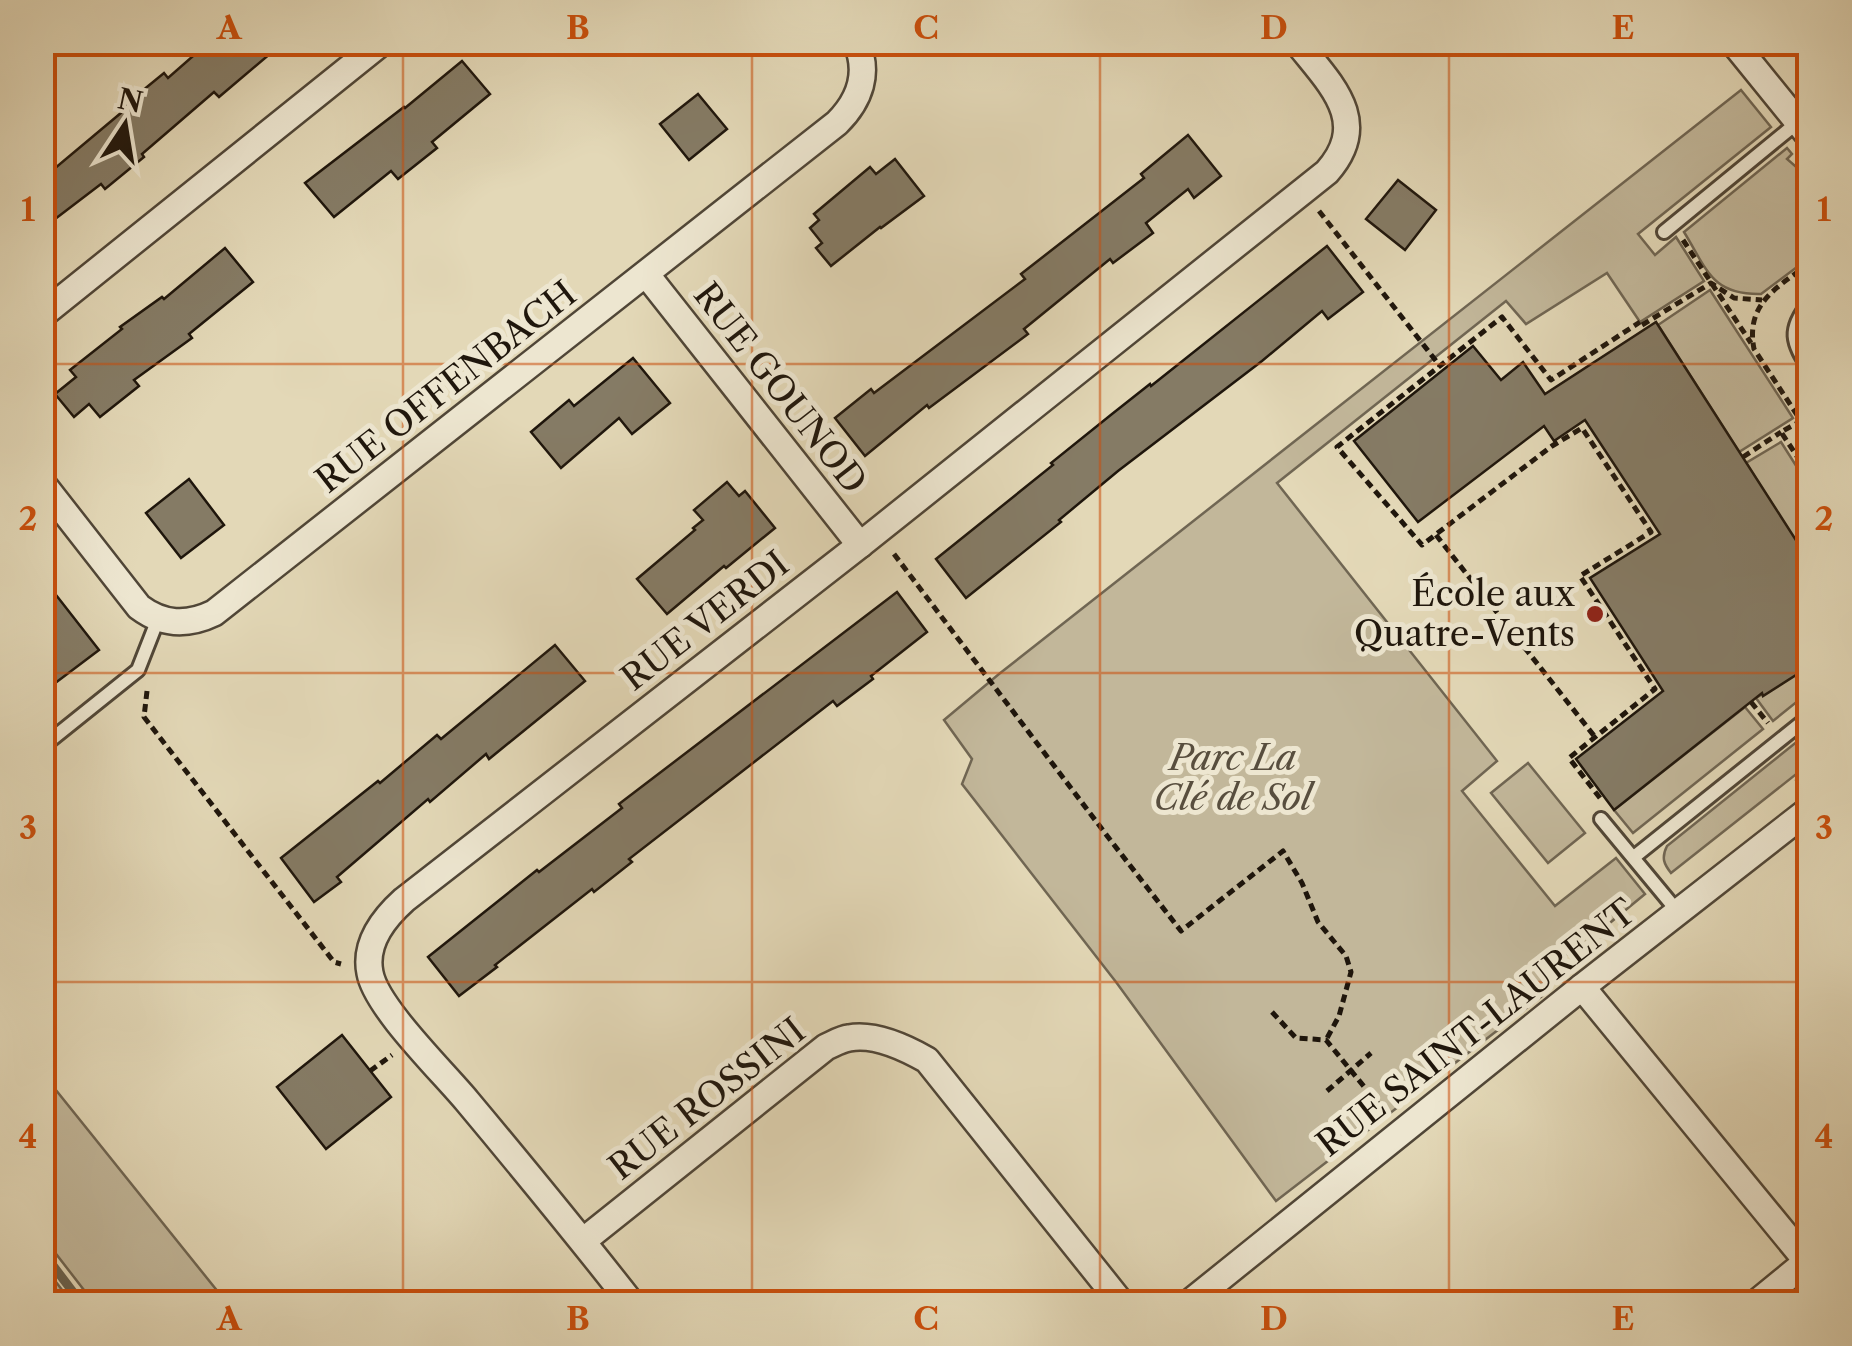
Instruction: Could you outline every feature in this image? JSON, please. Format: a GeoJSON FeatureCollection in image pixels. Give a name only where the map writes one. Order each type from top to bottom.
{"type":"FeatureCollection","features":[{"type":"Feature","properties":{"kind":"street"},"geometry":{"type":"LineString","coordinates":[[42,315],[382,42]]}},
{"type":"Feature","properties":{"kind":"street","name":"RUE OFFENBACH"},"geometry":{"type":"LineString","coordinates":[[158,619],[186,622],[214,613],[838,123],[861,90],[863,74],[856,42]]}},
{"type":"Feature","properties":{"kind":"street","name":"RUE VERDI"},"geometry":{"type":"LineString","coordinates":[[370,970],[368,957],[382,922],[404,900],[860,544],[1337,161],[1348,126],[1345,109],[1334,88],[1297,42]]}},
{"type":"Feature","properties":{"kind":"street"},"geometry":{"type":"LineString","coordinates":[[1732,42],[1804,130]]}},
{"type":"Feature","properties":{"kind":"street","name":"RUE GOUNOD"},"geometry":{"type":"LineString","coordinates":[[646,274],[860,544]]}},
{"type":"Feature","properties":{"kind":"street"},"geometry":{"type":"LineString","coordinates":[[42,483],[138,607],[158,619]]}},
{"type":"Feature","properties":{"kind":"street","name":"RUE SAINT-LAURENT"},"geometry":{"type":"LineString","coordinates":[[1188,1304],[1810,809]]}},
{"type":"Feature","properties":{"kind":"street"},"geometry":{"type":"LineString","coordinates":[[370,970],[377,991],[412,1040],[463,1096],[632,1304]]}},
{"type":"Feature","properties":{"kind":"street"},"geometry":{"type":"LineString","coordinates":[[1582,987],[1808,1262],[1755,1304]]}},
{"type":"Feature","properties":{"kind":"street","name":"RUE ROSSINI"},"geometry":{"type":"LineString","coordinates":[[583,1241],[826,1046],[850,1037],[906,1048],[928,1060],[1122,1304]]}},
{"type":"Feature","properties":{"kind":"lane"},"geometry":{"type":"LineString","coordinates":[[1664,232],[1804,130]]}},
{"type":"Feature","properties":{"kind":"lane"},"geometry":{"type":"LineString","coordinates":[[1810,302],[1793,333],[1797,350],[1810,370]]}},
{"type":"Feature","properties":{"kind":"lane"},"geometry":{"type":"LineString","coordinates":[[42,746],[138,670],[158,619]]}},
{"type":"Feature","properties":{"kind":"lane"},"geometry":{"type":"LineString","coordinates":[[1634,856],[1810,716]]}},
{"type":"Feature","properties":{"kind":"lane"},"geometry":{"type":"LineString","coordinates":[[1602,820],[1678,912]]}},
{"type":"Feature","properties":{"kind":"path"},"geometry":{"type":"LineString","coordinates":[[1317,209],[1440,366]]}},
{"type":"Feature","properties":{"kind":"path"},"geometry":{"type":"LineString","coordinates":[[1681,236],[1800,421]]}},
{"type":"Feature","properties":{"kind":"path"},"geometry":{"type":"LineString","coordinates":[[1753,346],[1753,323],[1762,300],[1810,263]]}},
{"type":"Feature","properties":{"kind":"path"},"geometry":{"type":"LineString","coordinates":[[1606,805],[1569,758],[1655,689],[1580,576],[1651,532],[1582,428],[1552,446],[1422,545],[1337,447],[1502,317],[1551,380],[1711,283]]}},
{"type":"Feature","properties":{"kind":"path"},"geometry":{"type":"LineString","coordinates":[[1711,283],[1734,298],[1762,300]]}},
{"type":"Feature","properties":{"kind":"path"},"geometry":{"type":"LineString","coordinates":[[1743,458],[1810,415]]}},
{"type":"Feature","properties":{"kind":"path"},"geometry":{"type":"LineString","coordinates":[[1781,432],[1810,476]]}},
{"type":"Feature","properties":{"kind":"path"},"geometry":{"type":"LineString","coordinates":[[1436,535],[1594,737]]}},
{"type":"Feature","properties":{"kind":"path"},"geometry":{"type":"LineString","coordinates":[[892,552],[1181,931],[1283,851],[1318,922],[1346,956],[1351,972],[1339,1016],[1326,1040]]}},
{"type":"Feature","properties":{"kind":"path"},"geometry":{"type":"LineString","coordinates":[[149,678],[144,716],[334,962],[370,970]]}},
{"type":"Feature","properties":{"kind":"path"},"geometry":{"type":"LineString","coordinates":[[1751,702],[1771,727]]}},
{"type":"Feature","properties":{"kind":"path"},"geometry":{"type":"LineString","coordinates":[[1272,1012],[1296,1038],[1326,1040],[1387,1114]]}},
{"type":"Feature","properties":{"kind":"path"},"geometry":{"type":"LineString","coordinates":[[1327,1090],[1371,1054]]}},
{"type":"Feature","properties":{"kind":"green space","name":"Parc La Clé de Sol"},"geometry":{"type":"Polygon","coordinates":[[[1741,90],[1771,127],[1638,234],[1655,255],[1676,237],[1704,281],[1640,322],[1607,273],[1526,324],[1506,301],[1277,483],[1497,761],[1462,791],[1555,906],[1616,858],[1645,894],[1594,936],[1593,943],[1557,960],[1546,973],[1542,996],[1276,1201],[1116,982],[962,784],[972,759],[944,720],[1741,90]]]}},
{"type":"Feature","properties":{"kind":"green space"},"geometry":{"type":"Polygon","coordinates":[[[1787,148],[1792,154],[1787,159],[1795,166],[1799,163],[1809,176],[1809,258],[1761,294],[1731,290],[1712,277],[1684,232],[1787,148]]]}},
{"type":"Feature","properties":{"kind":"green space"},"geometry":{"type":"Polygon","coordinates":[[[1710,290],[1793,418],[1739,452],[1658,325],[1710,290]]]}},
{"type":"Feature","properties":{"kind":"green space"},"geometry":{"type":"Polygon","coordinates":[[[1781,442],[1809,486],[1809,562],[1746,463],[1781,442]]]}},
{"type":"Feature","properties":{"kind":"green space"},"geometry":{"type":"Polygon","coordinates":[[[1809,666],[1809,692],[1773,721],[1756,698],[1809,666]]]}},
{"type":"Feature","properties":{"kind":"green space"},"geometry":{"type":"Polygon","coordinates":[[[1745,707],[1763,729],[1633,833],[1614,810],[1745,707]]]}},
{"type":"Feature","properties":{"kind":"green space"},"geometry":{"type":"Polygon","coordinates":[[[1809,732],[1809,764],[1671,873],[1664,861],[1667,846],[1809,732]]]}},
{"type":"Feature","properties":{"kind":"green space"},"geometry":{"type":"Polygon","coordinates":[[[1528,763],[1585,833],[1548,863],[1491,793],[1528,763]]]}},
{"type":"Feature","properties":{"kind":"green space"},"geometry":{"type":"Polygon","coordinates":[[[42,1074],[227,1303],[94,1303],[43,1237],[42,1074]]]}},
{"type":"Feature","properties":{"kind":"green space"},"geometry":{"type":"Polygon","coordinates":[[[43,1265],[72,1303],[43,1303],[43,1265]]]}},
{"type":"Feature","properties":{"kind":"building"},"geometry":{"type":"Polygon","coordinates":[[[209,42],[284,42],[219,97],[214,92],[105,189],[101,184],[42,229],[42,179],[164,73],[168,78],[209,42]]]}},
{"type":"Feature","properties":{"kind":"building"},"geometry":{"type":"Polygon","coordinates":[[[462,61],[490,94],[432,142],[437,148],[398,179],[391,171],[334,217],[305,183],[462,61]]]}},
{"type":"Feature","properties":{"kind":"building"},"geometry":{"type":"Polygon","coordinates":[[[698,94],[727,129],[689,160],[660,124],[698,94]]]}},
{"type":"Feature","properties":{"kind":"building"},"geometry":{"type":"Polygon","coordinates":[[[1188,135],[1221,176],[1194,198],[1188,189],[1146,223],[1153,233],[1113,263],[1110,259],[1024,329],[1028,334],[929,408],[927,405],[865,456],[835,418],[1025,279],[1021,274],[1144,178],[1141,174],[1188,135]]]}},
{"type":"Feature","properties":{"kind":"building"},"geometry":{"type":"Polygon","coordinates":[[[895,159],[924,196],[831,266],[816,248],[822,243],[810,228],[819,220],[814,214],[870,167],[876,174],[895,159]]]}},
{"type":"Feature","properties":{"kind":"building"},"geometry":{"type":"Polygon","coordinates":[[[1398,180],[1436,210],[1405,250],[1366,219],[1398,180]]]}},
{"type":"Feature","properties":{"kind":"building"},"geometry":{"type":"Polygon","coordinates":[[[1327,246],[1363,292],[1328,319],[1322,311],[1118,471],[966,598],[936,559],[1112,414],[1327,246]]]}},
{"type":"Feature","properties":{"kind":"building"},"geometry":{"type":"Polygon","coordinates":[[[225,248],[253,282],[189,334],[192,338],[134,380],[139,386],[100,417],[89,404],[74,417],[55,394],[76,377],[70,370],[225,248]]]}},
{"type":"Feature","properties":{"kind":"building"},"geometry":{"type":"Polygon","coordinates":[[[1656,322],[1810,562],[1810,666],[1763,696],[1762,693],[1614,810],[1576,759],[1663,691],[1590,578],[1660,534],[1585,420],[1554,441],[1544,426],[1418,522],[1354,441],[1473,346],[1501,380],[1523,362],[1545,394],[1656,322]]]}},
{"type":"Feature","properties":{"kind":"building"},"geometry":{"type":"Polygon","coordinates":[[[633,358],[670,403],[632,434],[619,418],[561,468],[531,432],[569,400],[574,406],[633,358]]]}},
{"type":"Feature","properties":{"kind":"building"},"geometry":{"type":"Polygon","coordinates":[[[189,479],[224,525],[181,558],[146,513],[189,479]]]}},
{"type":"Feature","properties":{"kind":"building"},"geometry":{"type":"Polygon","coordinates":[[[727,482],[739,496],[745,491],[775,528],[667,614],[637,579],[695,530],[703,520],[694,510],[727,482]]]}},
{"type":"Feature","properties":{"kind":"building"},"geometry":{"type":"Polygon","coordinates":[[[42,577],[99,650],[42,693],[42,577]]]}},
{"type":"Feature","properties":{"kind":"building"},"geometry":{"type":"Polygon","coordinates":[[[897,592],[927,632],[871,676],[873,679],[837,706],[833,701],[459,996],[428,957],[622,808],[619,804],[897,592]]]}},
{"type":"Feature","properties":{"kind":"building"},"geometry":{"type":"Polygon","coordinates":[[[555,645],[585,681],[489,759],[486,754],[430,802],[428,799],[337,877],[341,882],[314,902],[281,858],[437,735],[441,739],[555,645]]]}},
{"type":"Feature","properties":{"kind":"building"},"geometry":{"type":"Polygon","coordinates":[[[342,1035],[391,1097],[326,1149],[277,1087],[342,1035]]]}},
{"type":"Feature","properties":{"kind":"waterway"},"geometry":{"type":"LineString","coordinates":[[42,1251],[82,1304]]}},
{"type":"Feature","properties":{"kind":"place","name":"École aux Quatre-Vents"},"geometry":{"type":"Point","coordinates":[1595,614]}}]}
